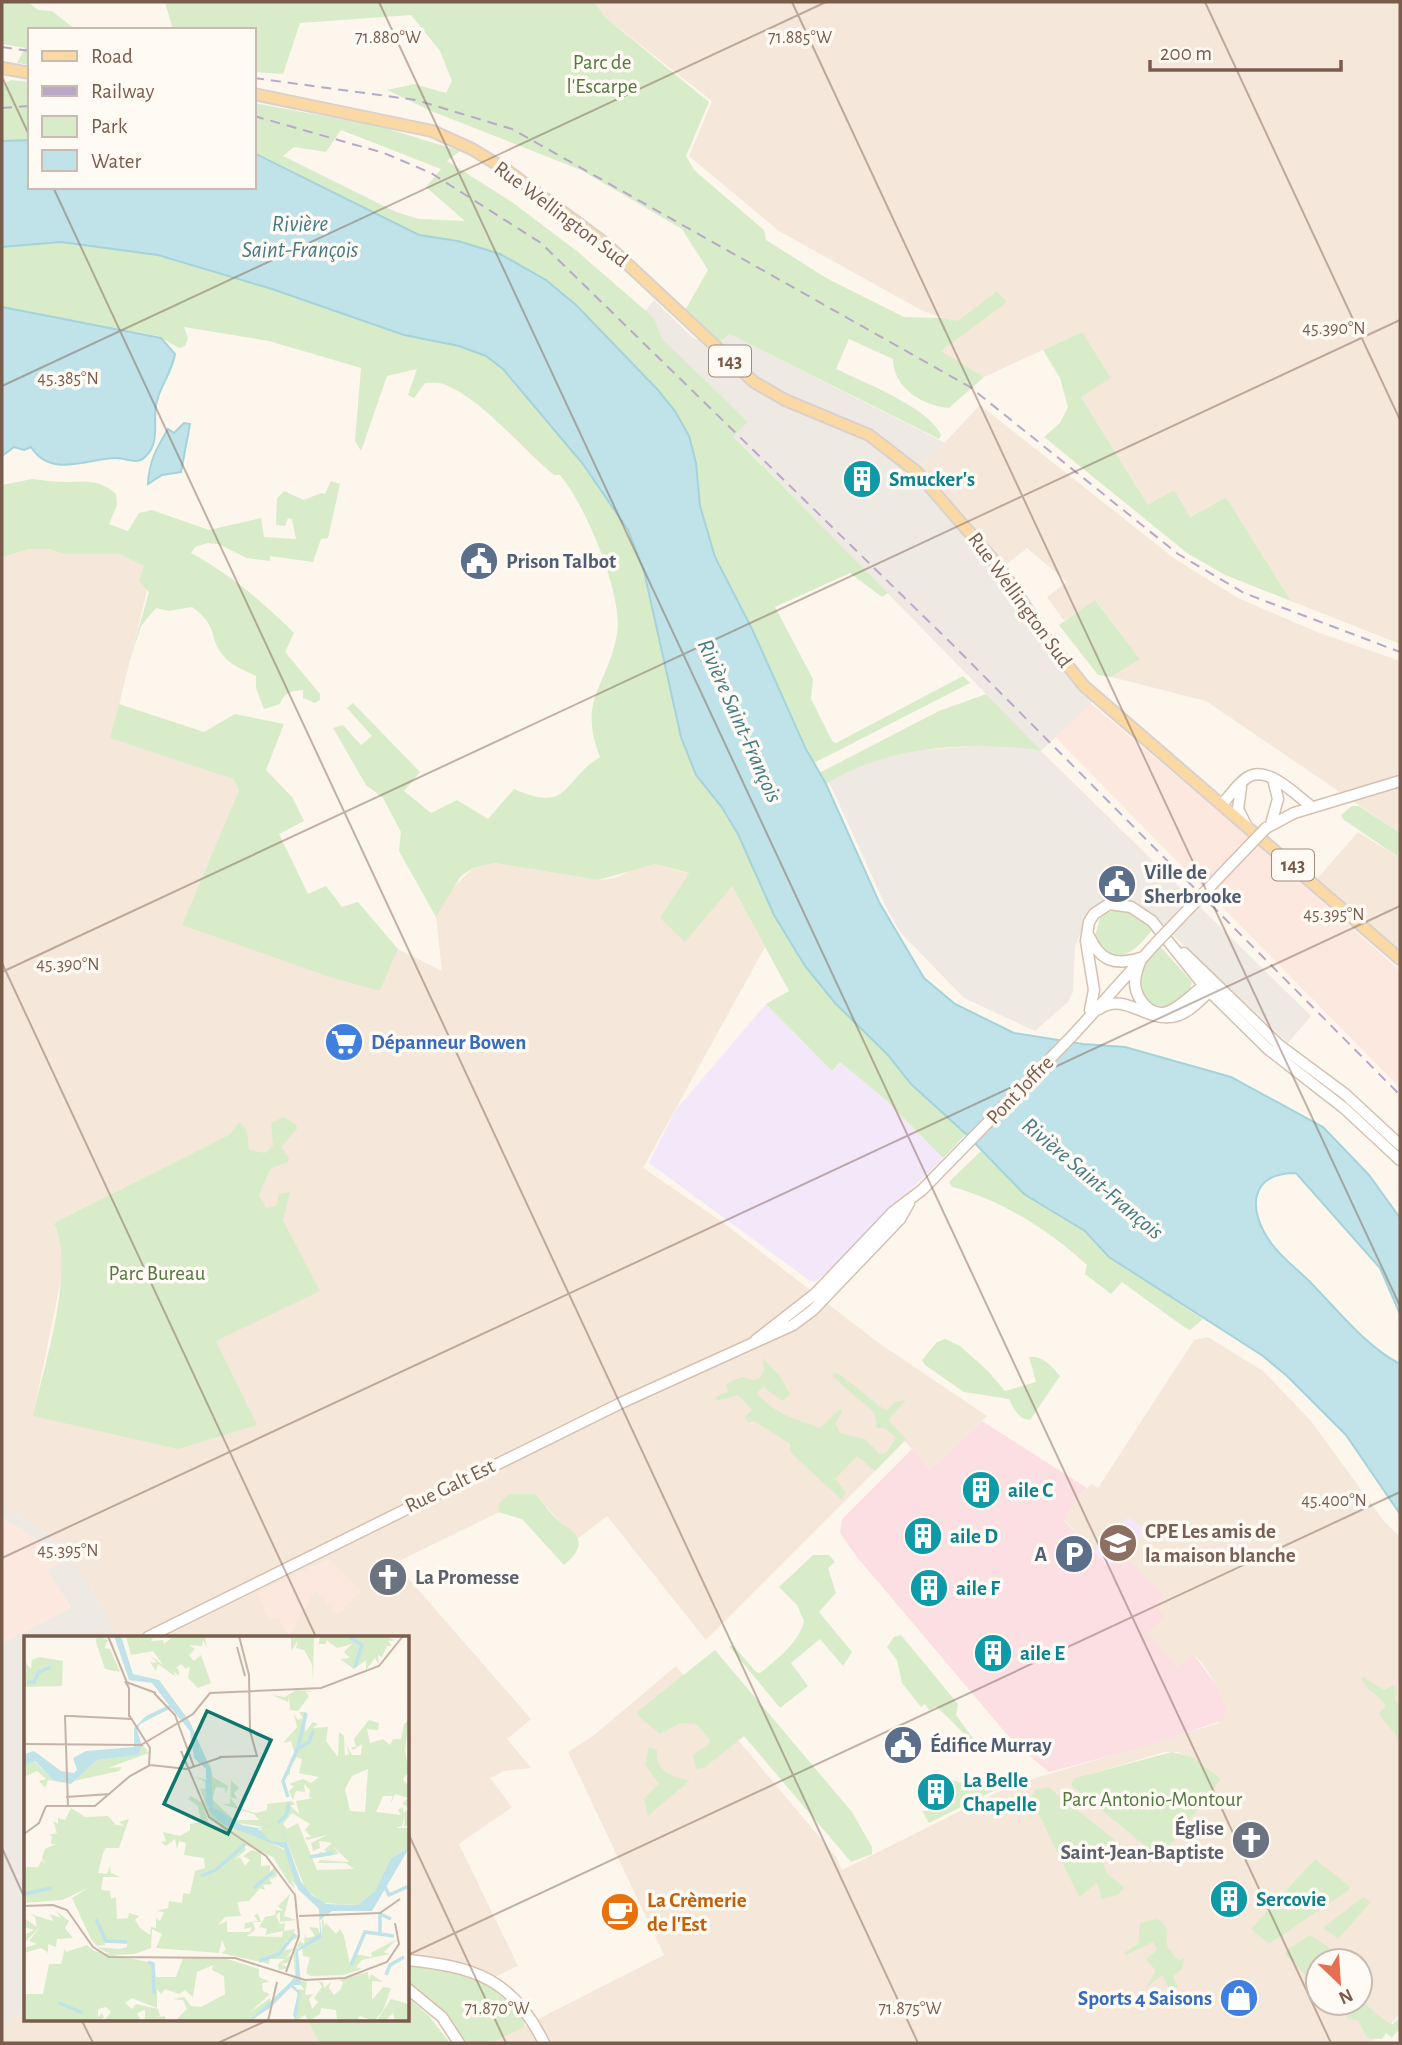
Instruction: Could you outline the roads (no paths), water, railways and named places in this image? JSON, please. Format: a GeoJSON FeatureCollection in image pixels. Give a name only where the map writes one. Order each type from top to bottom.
{"type":"FeatureCollection","features":[{"type":"Feature","properties":{"kind":"main road"},"geometry":{"type":"LineString","coordinates":[[2,68],[28,73]]}},
{"type":"Feature","properties":{"kind":"main road","name":"Rue Wellington Sud"},"geometry":{"type":"LineString","coordinates":[[256,94],[432,131],[472,149],[508,171],[606,244],[754,382],[785,400],[859,430],[898,455],[931,485],[988,552],[1078,681],[1400,958]]}},
{"type":"Feature","properties":{"kind":"main road"},"geometry":{"type":"LineString","coordinates":[[1222,804],[1244,780],[1259,774],[1273,779],[1312,807]]}},
{"type":"Feature","properties":{"kind":"main road"},"geometry":{"type":"LineString","coordinates":[[1268,826],[1279,799],[1273,779]]}},
{"type":"Feature","properties":{"kind":"main road"},"geometry":{"type":"LineString","coordinates":[[1244,780],[1237,799],[1246,825]]}},
{"type":"Feature","properties":{"kind":"main road"},"geometry":{"type":"LineString","coordinates":[[1268,826],[1312,807],[1400,781]]}},
{"type":"Feature","properties":{"kind":"main road","name":"Pont Joffre"},"geometry":{"type":"LineString","coordinates":[[964,1147],[1075,1033],[1141,958],[1268,826]]}},
{"type":"Feature","properties":{"kind":"main road"},"geometry":{"type":"LineString","coordinates":[[1087,1017],[1094,990],[1086,941],[1087,931],[1094,914],[1116,903],[1138,911],[1161,931],[1268,1049],[1344,1108],[1400,1160]]}},
{"type":"Feature","properties":{"kind":"main road"},"geometry":{"type":"LineString","coordinates":[[1087,931],[1096,950],[1106,960],[1126,962],[1141,958],[1134,985],[1141,1000],[1151,1009],[1163,1012],[1174,1009],[1209,986]]}},
{"type":"Feature","properties":{"kind":"main road"},"geometry":{"type":"LineString","coordinates":[[1087,1017],[1113,1003],[1154,1017],[1175,1018],[1209,986]]}},
{"type":"Feature","properties":{"kind":"main road"},"geometry":{"type":"LineString","coordinates":[[1209,986],[1279,1045],[1345,1094],[1400,1144]]}},
{"type":"Feature","properties":{"kind":"main road","name":"Rue Galt Est"},"geometry":{"type":"LineString","coordinates":[[150,1636],[412,1504],[756,1340],[815,1294],[893,1212],[909,1203],[964,1147]]}},
{"type":"Feature","properties":{"kind":"main road"},"geometry":{"type":"LineString","coordinates":[[410,1960],[451,1965],[477,1972],[504,1988],[535,2027],[544,2043]]}},
{"type":"Feature","properties":{"kind":"main road"},"geometry":{"type":"LineString","coordinates":[[410,1991],[442,2017],[459,2043]]}},
{"type":"Feature","properties":{"kind":"water","name":"Rivière Saint-François"},"geometry":{"type":"Polygon","coordinates":[[[28,140],[28,189],[256,189],[256,154],[419,235],[458,241],[500,254],[546,280],[576,305],[657,389],[675,411],[689,436],[696,463],[700,506],[715,557],[752,629],[806,749],[826,784],[879,902],[924,978],[955,1004],[1014,1033],[1083,1044],[1125,1047],[1231,1077],[1323,1127],[1369,1175],[1400,1218],[1400,1314],[1380,1268],[1296,1173],[1269,1179],[1261,1186],[1257,1196],[1258,1218],[1275,1248],[1363,1337],[1400,1364],[1400,1514],[1346,1435],[1287,1376],[1263,1356],[1109,1257],[1085,1231],[1024,1194],[966,1134],[911,1084],[888,1055],[835,1003],[805,966],[774,915],[738,834],[721,806],[696,775],[681,737],[644,571],[628,530],[583,464],[503,369],[486,356],[459,346],[404,335],[272,289],[158,255],[61,242],[2,247],[2,141],[28,140]]]}},
{"type":"Feature","properties":{"kind":"water"},"geometry":{"type":"Polygon","coordinates":[[[2,307],[161,338],[175,354],[158,398],[153,445],[143,459],[135,461],[116,458],[60,465],[39,457],[31,447],[24,450],[14,447],[2,456],[2,307]]]}},
{"type":"Feature","properties":{"kind":"water"},"geometry":{"type":"Polygon","coordinates":[[[184,423],[190,424],[181,472],[162,475],[148,484],[152,462],[168,429],[174,433],[184,423]]]}},
{"type":"Feature","properties":{"kind":"railway"},"geometry":{"type":"LineString","coordinates":[[2,47],[28,51]]}},
{"type":"Feature","properties":{"kind":"railway"},"geometry":{"type":"LineString","coordinates":[[256,78],[416,100],[512,129],[970,387],[1178,554],[1244,593],[1400,652]]}},
{"type":"Feature","properties":{"kind":"railway"},"geometry":{"type":"LineString","coordinates":[[2,108],[28,106]]}},
{"type":"Feature","properties":{"kind":"railway"},"geometry":{"type":"LineString","coordinates":[[256,117],[384,153],[431,173],[541,243],[952,644],[1400,1095]]}},
{"type":"Feature","properties":{"kind":"place","name":"Smucker's"},"geometry":{"type":"Point","coordinates":[862,479]}},
{"type":"Feature","properties":{"kind":"place","name":"Prison Talbot"},"geometry":{"type":"Point","coordinates":[479,561]}},
{"type":"Feature","properties":{"kind":"place","name":"Ville de Sherbrooke"},"geometry":{"type":"Point","coordinates":[1117,884]}},
{"type":"Feature","properties":{"kind":"place","name":"Dépanneur Bowen"},"geometry":{"type":"Point","coordinates":[344,1042]}},
{"type":"Feature","properties":{"kind":"place","name":"aile C"},"geometry":{"type":"Point","coordinates":[981,1490]}},
{"type":"Feature","properties":{"kind":"place","name":"aile D"},"geometry":{"type":"Point","coordinates":[923,1536]}},
{"type":"Feature","properties":{"kind":"place","name":"CPE Les amis de la maison blanche"},"geometry":{"type":"Point","coordinates":[1118,1543]}},
{"type":"Feature","properties":{"kind":"place","name":"A"},"geometry":{"type":"Point","coordinates":[1074,1554]}},
{"type":"Feature","properties":{"kind":"place","name":"La Promesse"},"geometry":{"type":"Point","coordinates":[388,1577]}},
{"type":"Feature","properties":{"kind":"place","name":"aile F"},"geometry":{"type":"Point","coordinates":[929,1588]}},
{"type":"Feature","properties":{"kind":"place","name":"aile E"},"geometry":{"type":"Point","coordinates":[993,1653]}},
{"type":"Feature","properties":{"kind":"place","name":"Édifice Murray"},"geometry":{"type":"Point","coordinates":[903,1745]}},
{"type":"Feature","properties":{"kind":"place","name":"La Belle Chapelle"},"geometry":{"type":"Point","coordinates":[936,1792]}},
{"type":"Feature","properties":{"kind":"place","name":"Église Saint-Jean-Baptiste"},"geometry":{"type":"Point","coordinates":[1251,1840]}},
{"type":"Feature","properties":{"kind":"place","name":"Sercovie"},"geometry":{"type":"Point","coordinates":[1229,1899]}},
{"type":"Feature","properties":{"kind":"place","name":"La Crèmerie de l'Est"},"geometry":{"type":"Point","coordinates":[620,1912]}},
{"type":"Feature","properties":{"kind":"place","name":"Sports 4 Saisons"},"geometry":{"type":"Point","coordinates":[1239,1998]}},
{"type":"Feature","properties":{"kind":"park label","name":"Parc de l'Escarpe"},"geometry":{"type":"Point","coordinates":[602,74]}},
{"type":"Feature","properties":{"kind":"park label","name":"Parc Bureau"},"geometry":{"type":"Point","coordinates":[157,1273]}},
{"type":"Feature","properties":{"kind":"park label","name":"Parc Antonio-Montour"},"geometry":{"type":"Point","coordinates":[1152,1799]}}]}
